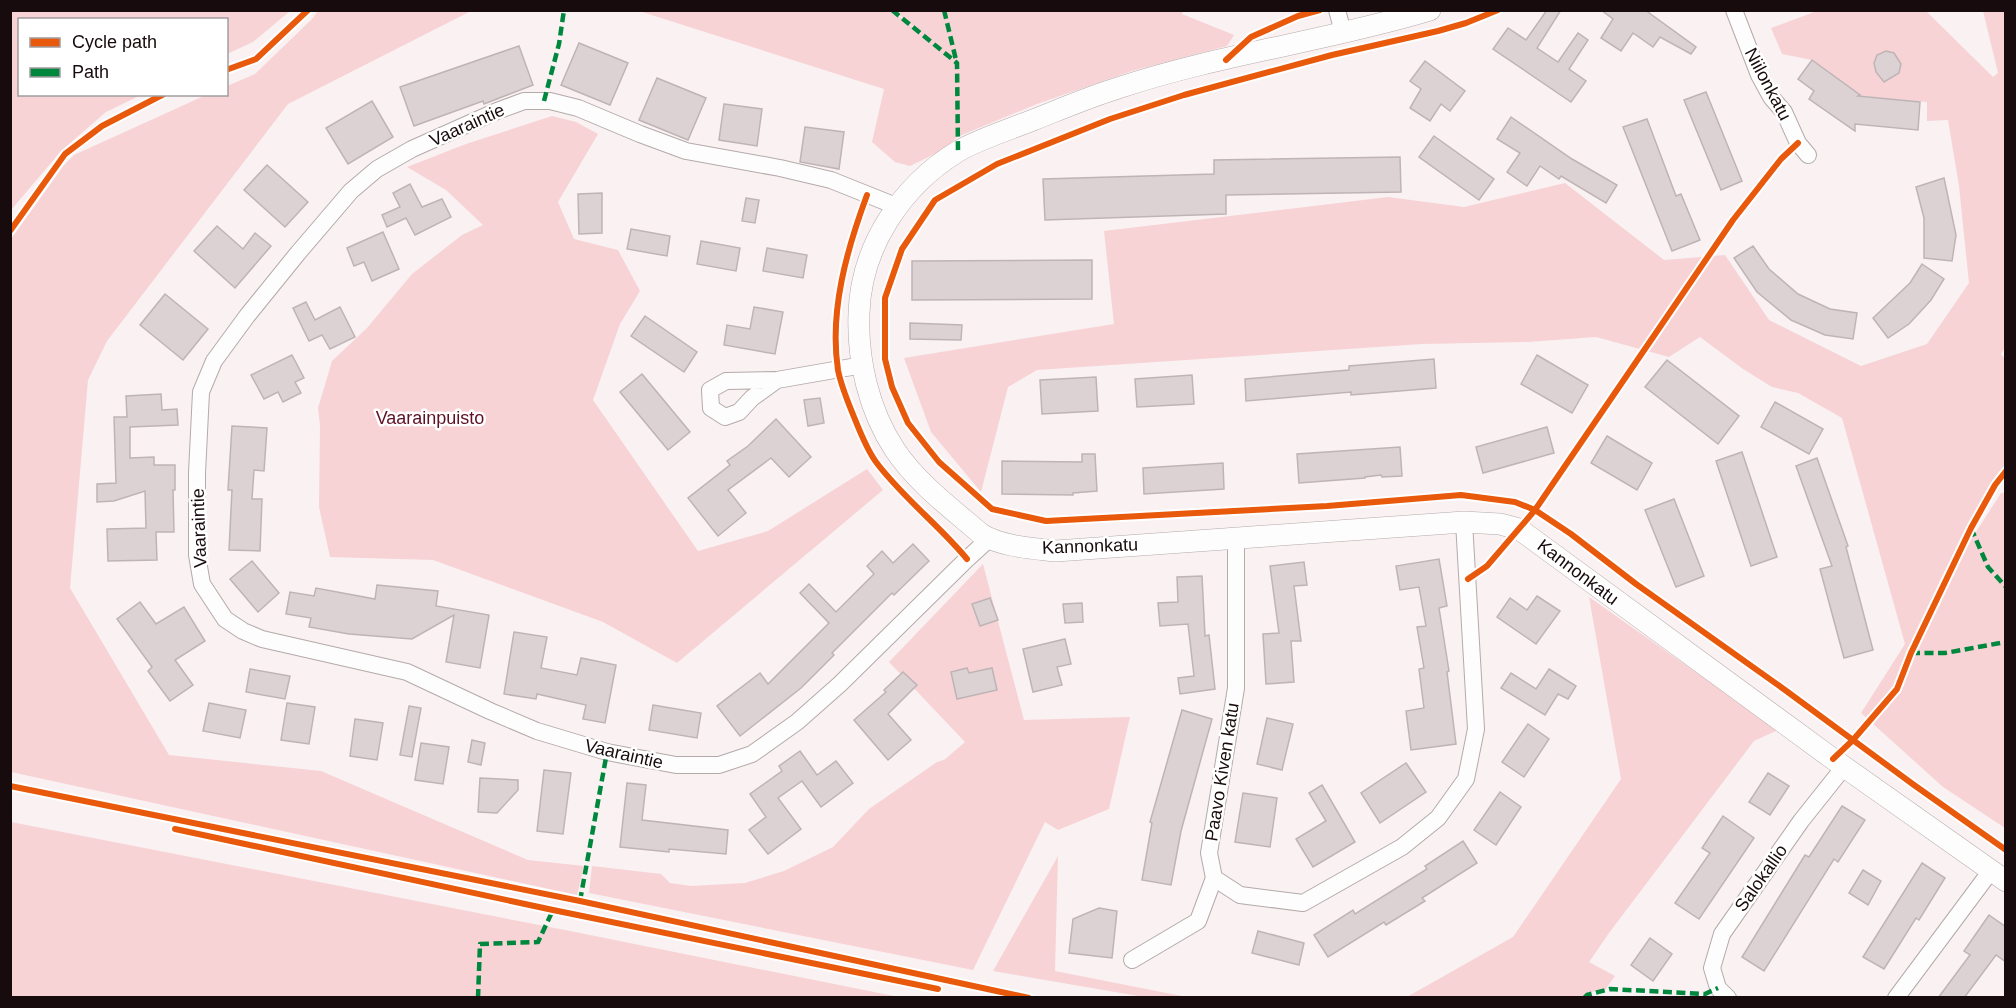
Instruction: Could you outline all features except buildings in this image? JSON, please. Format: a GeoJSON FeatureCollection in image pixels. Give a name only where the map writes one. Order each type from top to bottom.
{"type":"FeatureCollection","features":[{"type":"Feature","properties":{"kind":"street"},"geometry":{"type":"LineString","coordinates":[[1337,10],[1343,33]]}},
{"type":"Feature","properties":{"kind":"street","name":"Kannonkatu"},"geometry":{"type":"LineString","coordinates":[[1430,10],[1119,87],[958,151],[920,181],[896,206],[882,229],[868,262],[859,300],[858,327],[863,365],[878,420],[895,451],[920,480],[981,534],[990,539],[1022,548],[1056,551],[1464,522],[1500,524],[1519,530],[1844,767],[1998,876]]}},
{"type":"Feature","properties":{"kind":"street","name":"Niilonkatu"},"geometry":{"type":"LineString","coordinates":[[1734,10],[1759,75],[1771,97],[1784,112],[1798,143],[1808,155]]}},
{"type":"Feature","properties":{"kind":"street","name":"Vaaraintie"},"geometry":{"type":"LineString","coordinates":[[896,206],[831,180],[686,151],[578,108],[550,101],[524,101],[412,149],[377,169],[351,191],[298,253],[214,361],[201,392],[197,461],[197,555],[202,584],[225,619],[243,631],[262,639],[407,672],[537,731],[607,752],[676,765],[719,765],[752,754],[796,722],[840,684],[990,539]]}},
{"type":"Feature","properties":{"kind":"street"},"geometry":{"type":"LineString","coordinates":[[777,380],[863,365]]}},
{"type":"Feature","properties":{"kind":"street"},"geometry":{"type":"LineString","coordinates":[[1132,960],[1198,921],[1214,878],[1240,895],[1303,903],[1402,847],[1438,818],[1466,779],[1476,729],[1464,522]]}},
{"type":"Feature","properties":{"kind":"street","name":"Paavo Kiven katu"},"geometry":{"type":"LineString","coordinates":[[1214,878],[1209,853],[1236,688],[1236,537]]}},
{"type":"Feature","properties":{"kind":"street","name":"Salokallio"},"geometry":{"type":"LineString","coordinates":[[1728,998],[1718,988],[1712,968],[1722,934],[1801,821],[1844,767]]}},
{"type":"Feature","properties":{"kind":"street"},"geometry":{"type":"LineString","coordinates":[[1896,998],[1998,876]]}},
{"type":"Feature","properties":{"kind":"green space"},"geometry":{"type":"Polygon","coordinates":[[[11,10],[290,10],[253,42],[228,54],[228,18],[18,18],[18,96],[139,96],[106,112],[62,150],[11,210],[11,10]]]}},
{"type":"Feature","properties":{"kind":"green space"},"geometry":{"type":"Polygon","coordinates":[[[1183,10],[1182,14],[1234,35],[1227,46],[1132,71],[1037,104],[957,137],[945,149],[910,166],[895,162],[872,142],[884,89],[639,11],[892,11],[925,37],[895,11],[1183,10]]]}},
{"type":"Feature","properties":{"kind":"green space"},"geometry":{"type":"Polygon","coordinates":[[[318,11],[471,11],[288,104],[107,341],[88,380],[70,588],[169,755],[321,771],[528,860],[584,866],[577,895],[11,772],[11,239],[64,165],[74,155],[204,96],[228,96],[228,86],[255,74],[318,11]]]}},
{"type":"Feature","properties":{"kind":"green space"},"geometry":{"type":"Polygon","coordinates":[[[1817,11],[1926,11],[1993,77],[1998,73],[1983,11],[2005,11],[2006,346],[2001,354],[2006,360],[2005,477],[1926,610],[2001,493],[2005,493],[2005,828],[1943,787],[1861,713],[1905,644],[1842,418],[1798,393],[1772,387],[1700,337],[1669,357],[1596,337],[1528,342],[1422,344],[1037,370],[1008,387],[981,492],[931,432],[904,358],[1114,324],[1104,231],[1388,197],[1464,207],[1565,183],[1664,260],[1725,255],[1769,320],[1861,366],[1927,344],[1969,283],[1959,186],[1948,120],[1927,121],[1927,102],[1862,96],[1812,60],[1782,54],[1771,28],[1817,11]]]}},
{"type":"Feature","properties":{"kind":"green space","name":"Vaarainpuisto"},"geometry":{"type":"Polygon","coordinates":[[[552,116],[576,122],[598,134],[558,202],[574,239],[618,250],[640,291],[620,324],[593,400],[698,551],[768,531],[867,469],[883,490],[677,663],[603,622],[433,560],[330,557],[319,507],[320,425],[318,408],[332,361],[367,328],[412,274],[462,235],[483,225],[446,190],[407,167],[466,144],[552,116]]]}},
{"type":"Feature","properties":{"kind":"green space"},"geometry":{"type":"Polygon","coordinates":[[[983,564],[1024,720],[1130,717],[1109,809],[1058,830],[1045,822],[973,970],[589,893],[592,866],[661,874],[670,883],[691,886],[745,883],[784,871],[833,847],[869,809],[937,762],[944,760],[965,742],[889,662],[983,564]]]}},
{"type":"Feature","properties":{"kind":"green space"},"geometry":{"type":"Polygon","coordinates":[[[1589,597],[1778,730],[1754,741],[1589,962],[1615,976],[1605,990],[1590,992],[1584,998],[1405,998],[1513,937],[1621,779],[1589,597]]]}},
{"type":"Feature","properties":{"kind":"green space"},"geometry":{"type":"Polygon","coordinates":[[[11,822],[565,930],[899,997],[11,997],[11,822]]]}},
{"type":"Feature","properties":{"kind":"green space"},"geometry":{"type":"Polygon","coordinates":[[[1058,856],[1055,971],[1187,997],[1144,997],[993,971],[1058,856]]]}},
{"type":"Feature","properties":{"kind":"marked path"},"geometry":{"type":"LineString","coordinates":[[544,101],[559,44],[564,10]]}},
{"type":"Feature","properties":{"kind":"marked path"},"geometry":{"type":"LineString","coordinates":[[892,10],[957,63],[958,151]]}},
{"type":"Feature","properties":{"kind":"marked path"},"geometry":{"type":"LineString","coordinates":[[944,10],[957,64]]}},
{"type":"Feature","properties":{"kind":"marked path"},"geometry":{"type":"LineString","coordinates":[[1971,528],[1988,567],[2006,587]]}},
{"type":"Feature","properties":{"kind":"marked path"},"geometry":{"type":"LineString","coordinates":[[1911,653],[1945,653],[2006,642]]}},
{"type":"Feature","properties":{"kind":"marked path"},"geometry":{"type":"LineString","coordinates":[[580,901],[607,752]]}},
{"type":"Feature","properties":{"kind":"marked path"},"geometry":{"type":"LineString","coordinates":[[478,998],[480,944],[538,942],[553,910]]}},
{"type":"Feature","properties":{"kind":"marked path"},"geometry":{"type":"LineString","coordinates":[[1584,998],[1587,995],[1610,989],[1705,994],[1718,988]]}},
{"type":"Feature","properties":{"kind":"cycle path"},"geometry":{"type":"LineString","coordinates":[[228,69],[256,59],[308,10]]}},
{"type":"Feature","properties":{"kind":"cycle path"},"geometry":{"type":"LineString","coordinates":[[1226,60],[1251,37],[1298,16],[1320,10]]}},
{"type":"Feature","properties":{"kind":"cycle path"},"geometry":{"type":"LineString","coordinates":[[1498,10],[1438,31],[1332,55],[1184,95],[1110,119],[997,164],[935,200],[902,249],[885,298],[885,359],[892,387],[908,423],[939,462],[992,509],[1046,521],[1327,506],[1461,495],[1515,502],[1535,510],[1571,534],[1636,584],[2006,850]]}},
{"type":"Feature","properties":{"kind":"cycle path"},"geometry":{"type":"LineString","coordinates":[[10,231],[65,154],[102,126],[160,96]]}},
{"type":"Feature","properties":{"kind":"cycle path"},"geometry":{"type":"LineString","coordinates":[[1468,579],[1487,566],[1535,510],[1733,220],[1781,159],[1798,143]]}},
{"type":"Feature","properties":{"kind":"cycle path"},"geometry":{"type":"LineString","coordinates":[[867,195],[847,259],[838,303],[836,348],[841,382],[861,435],[876,462],[967,559]]}},
{"type":"Feature","properties":{"kind":"cycle path"},"geometry":{"type":"LineString","coordinates":[[1833,759],[1853,740],[1897,689],[1911,653],[1971,528],[1995,485],[2006,471]]}},
{"type":"Feature","properties":{"kind":"cycle path"},"geometry":{"type":"LineString","coordinates":[[10,786],[580,901],[1029,998]]}},
{"type":"Feature","properties":{"kind":"cycle path"},"geometry":{"type":"LineString","coordinates":[[175,829],[938,989]]}}]}
